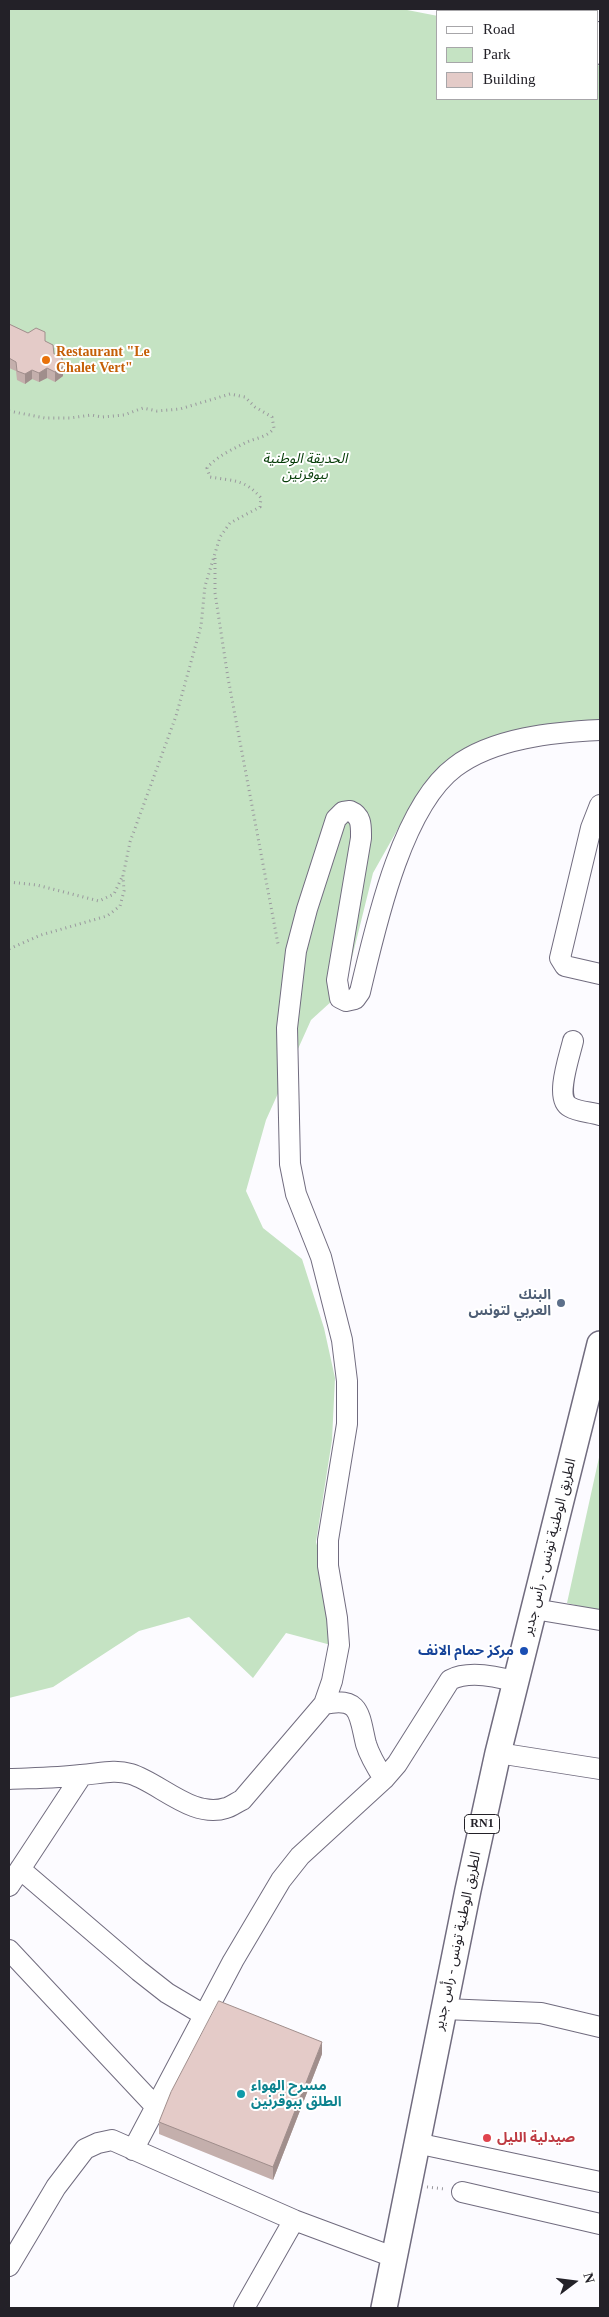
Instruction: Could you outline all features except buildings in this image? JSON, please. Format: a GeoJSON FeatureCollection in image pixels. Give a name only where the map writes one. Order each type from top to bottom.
{"type":"FeatureCollection","features":[{"type":"Feature","properties":{"kind":"main road","name":"الطريق الوطنية تونس - رأس جدير"},"geometry":{"type":"LineString","coordinates":[[384,2308],[396,2258],[416,2143],[498,1753],[534,1610],[595,1389],[600,1344]]}},
{"type":"Feature","properties":{"kind":"street"},"geometry":{"type":"LineString","coordinates":[[568,9],[574,10]]}},
{"type":"Feature","properties":{"kind":"street"},"geometry":{"type":"LineString","coordinates":[[9,1779],[104,1772],[129,1774],[154,1784],[188,1805],[209,1809],[225,1809],[242,1800],[324,1704],[332,1681],[339,1645],[337,1618],[328,1566],[328,1540],[347,1424],[347,1380],[342,1340],[321,1257],[296,1194],[290,1164],[287,1028],[296,951],[307,909],[336,819],[343,812],[350,811],[357,814],[361,821],[361,838],[337,980],[340,998],[346,1001],[355,999],[360,992],[390,879],[412,824],[435,788],[454,767],[502,745],[545,734],[600,730]]}},
{"type":"Feature","properties":{"kind":"street"},"geometry":{"type":"LineString","coordinates":[[600,804],[560,958],[565,966],[600,974]]}},
{"type":"Feature","properties":{"kind":"street"},"geometry":{"type":"LineString","coordinates":[[573,1041],[563,1088],[563,1099],[570,1107],[600,1115]]}},
{"type":"Feature","properties":{"kind":"street"},"geometry":{"type":"LineString","coordinates":[[534,1610],[600,1620]]}},
{"type":"Feature","properties":{"kind":"street"},"geometry":{"type":"LineString","coordinates":[[132,2150],[204,2015],[280,1880],[300,1856],[384,1779],[397,1764],[450,1680],[465,1675],[500,1677],[516,1682]]}},
{"type":"Feature","properties":{"kind":"street"},"geometry":{"type":"LineString","coordinates":[[324,1704],[338,1701],[353,1704],[359,1712],[372,1761],[384,1779]]}},
{"type":"Feature","properties":{"kind":"street"},"geometry":{"type":"LineString","coordinates":[[498,1753],[600,1770]]}},
{"type":"Feature","properties":{"kind":"street"},"geometry":{"type":"LineString","coordinates":[[82,1775],[14,1877],[160,1988],[204,2015]]}},
{"type":"Feature","properties":{"kind":"street"},"geometry":{"type":"LineString","coordinates":[[9,1950],[156,2107]]}},
{"type":"Feature","properties":{"kind":"street"},"geometry":{"type":"LineString","coordinates":[[444,2009],[541,2013],[600,2027]]}},
{"type":"Feature","properties":{"kind":"street"},"geometry":{"type":"LineString","coordinates":[[9,2266],[56,2187],[85,2150],[98,2143],[112,2140],[294,2220],[396,2258]]}},
{"type":"Feature","properties":{"kind":"street"},"geometry":{"type":"LineString","coordinates":[[416,2143],[600,2182]]}},
{"type":"Feature","properties":{"kind":"street"},"geometry":{"type":"LineString","coordinates":[[462,2192],[600,2224]]}},
{"type":"Feature","properties":{"kind":"street"},"geometry":{"type":"LineString","coordinates":[[244,2308],[294,2220]]}},
{"type":"Feature","properties":{"kind":"path"},"geometry":{"type":"LineString","coordinates":[[9,411],[45,418],[70,418],[91,415],[102,417],[124,414],[143,408],[156,411],[180,410],[230,394],[245,397],[255,407],[272,416],[274,428],[271,433],[246,443],[214,460],[207,468],[210,477],[239,481],[252,488],[261,498],[260,507],[230,523],[220,537],[205,586],[200,626],[176,716],[130,842],[122,876],[114,894],[99,901],[37,885],[9,882]]}},
{"type":"Feature","properties":{"kind":"path"},"geometry":{"type":"LineString","coordinates":[[215,555],[216,593],[228,678],[280,951]]}},
{"type":"Feature","properties":{"kind":"path"},"geometry":{"type":"LineString","coordinates":[[9,948],[41,935],[107,916],[120,906],[124,891],[122,876]]}},
{"type":"Feature","properties":{"kind":"path"},"geometry":{"type":"LineString","coordinates":[[409,2184],[462,2192]]}},
{"type":"Feature","properties":{"kind":"green space","name":"الحديقة الوطنية ببوقرنين"},"geometry":{"type":"Polygon","coordinates":[[[9,9],[402,9],[436,16],[436,100],[599,100],[599,66],[600,721],[498,737],[437,770],[404,818],[373,873],[344,990],[311,1020],[266,1120],[246,1191],[263,1228],[302,1259],[324,1328],[335,1378],[332,1440],[316,1542],[328,1583],[331,1645],[286,1633],[253,1678],[189,1617],[139,1631],[53,1687],[9,1698],[9,9]]]}},
{"type":"Feature","properties":{"kind":"green space"},"geometry":{"type":"Polygon","coordinates":[[[600,1453],[600,1611],[567,1603],[600,1453]]]}},
{"type":"Feature","properties":{"kind":"place","name":"Restaurant \"Le Chalet Vert\""},"geometry":{"type":"Point","coordinates":[46,360]}},
{"type":"Feature","properties":{"kind":"place","name":"البنك العربي لتونس"},"geometry":{"type":"Point","coordinates":[561,1303]}},
{"type":"Feature","properties":{"kind":"place","name":"مركز حمام الانف"},"geometry":{"type":"Point","coordinates":[524,1651]}},
{"type":"Feature","properties":{"kind":"place","name":"مسرح الهواء الطلق ببوقرنين"},"geometry":{"type":"Point","coordinates":[241,2094]}},
{"type":"Feature","properties":{"kind":"place","name":"صيدلية الليل"},"geometry":{"type":"Point","coordinates":[487,2138]}}]}
